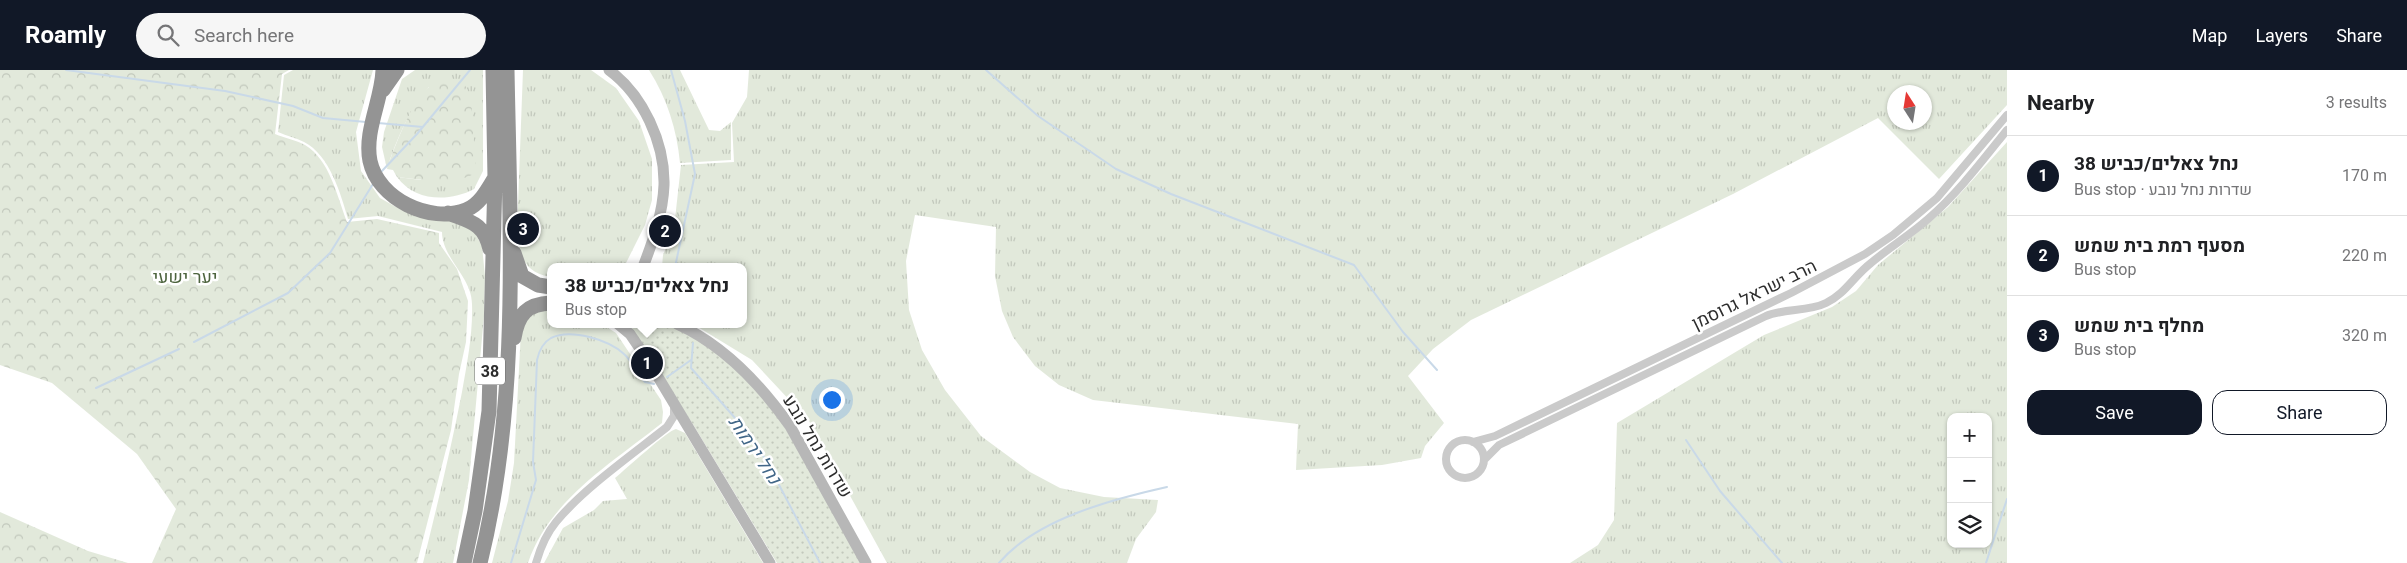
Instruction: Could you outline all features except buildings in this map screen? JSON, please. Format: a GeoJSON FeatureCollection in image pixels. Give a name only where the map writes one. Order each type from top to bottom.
{"type":"FeatureCollection","features":[{"type":"Feature","properties":{"kind":"highway"},"geometry":{"type":"LineString","coordinates":[[383,70],[368,147],[371,165],[377,180],[393,198],[405,204],[420,209],[447,213],[471,221],[483,230],[487,237],[492,266]]}},
{"type":"Feature","properties":{"kind":"highway"},"geometry":{"type":"LineString","coordinates":[[378,101],[397,70]]}},
{"type":"Feature","properties":{"kind":"highway","name":"38"},"geometry":{"type":"LineString","coordinates":[[464,563],[475,511],[489,411],[494,178],[493,70]]}},
{"type":"Feature","properties":{"kind":"highway","name":"38"},"geometry":{"type":"LineString","coordinates":[[480,563],[499,465],[508,376],[508,70]]}},
{"type":"Feature","properties":{"kind":"highway"},"geometry":{"type":"LineString","coordinates":[[447,213],[459,212],[472,206],[483,196],[494,178]]}},
{"type":"Feature","properties":{"kind":"highway"},"geometry":{"type":"LineString","coordinates":[[509,215],[513,252],[522,276],[538,285],[547,286]]}},
{"type":"Feature","properties":{"kind":"highway"},"geometry":{"type":"LineString","coordinates":[[508,376],[519,316],[527,308],[547,303]]}},
{"type":"Feature","properties":{"kind":"main road"},"geometry":{"type":"LineString","coordinates":[[609,70],[638,101],[657,142],[664,183],[648,263]]}},
{"type":"Feature","properties":{"kind":"main road"},"geometry":{"type":"LineString","coordinates":[[636,263],[658,218]]}},
{"type":"Feature","properties":{"kind":"main road"},"geometry":{"type":"LineString","coordinates":[[644,263],[653,238]]}},
{"type":"Feature","properties":{"kind":"main road"},"geometry":{"type":"LineString","coordinates":[[624,328],[635,341],[673,400],[770,563]]}},
{"type":"Feature","properties":{"kind":"main road","name":"שדרות נחל נובע"},"geometry":{"type":"LineString","coordinates":[[683,328],[722,352],[775,405],[790,426],[866,563]]}},
{"type":"Feature","properties":{"kind":"street","name":"הרב ישראל גרוסמן"},"geometry":{"type":"LineString","coordinates":[[1473,442],[1494,436],[1858,258],[1893,235],[1937,198],[2007,115]]}},
{"type":"Feature","properties":{"kind":"street","name":"הרב ישראל גרוסמן"},"geometry":{"type":"LineString","coordinates":[[1484,460],[1500,445],[1766,316],[1782,310],[1824,304],[1833,299],[1848,288],[1871,262],[1914,232],[1941,207],[2007,130]]}},
{"type":"Feature","properties":{"kind":"street"},"geometry":{"type":"LineString","coordinates":[[536,563],[541,546],[555,523],[570,506],[667,426],[674,416],[673,400]]}},
{"type":"Feature","properties":{"kind":"street"},"geometry":{"type":"LineString","coordinates":[[667,426],[681,425],[691,430]]}},
{"type":"Feature","properties":{"kind":"street"},"geometry":{"type":"LineString","coordinates":[[1462,440],[1473,442],[1480,447],[1484,460],[1480,472],[1468,479],[1456,477],[1448,469],[1446,457],[1451,446],[1462,440]]}},
{"type":"Feature","properties":{"kind":"green space","name":"יער ישעי"},"geometry":{"type":"Polygon","coordinates":[[[0,70],[289,70],[282,74],[275,134],[305,145],[321,160],[332,179],[347,222],[377,219],[439,233],[439,243],[457,269],[468,301],[466,342],[459,374],[451,430],[417,563],[152,563],[176,509],[137,454],[52,383],[0,365],[0,70]]]}},
{"type":"Feature","properties":{"kind":"green space"},"geometry":{"type":"Polygon","coordinates":[[[293,70],[373,70],[356,132],[361,171],[380,198],[396,207],[425,217],[459,222],[472,227],[482,246],[485,276],[484,316],[469,480],[453,563],[423,563],[449,456],[468,359],[471,337],[471,294],[463,276],[451,259],[443,241],[442,232],[378,216],[348,219],[333,176],[321,156],[304,142],[278,132],[284,75],[293,70]]]}},
{"type":"Feature","properties":{"kind":"green space"},"geometry":{"type":"Polygon","coordinates":[[[415,70],[483,70],[483,171],[474,189],[444,198],[433,197],[413,191],[397,177],[421,180],[429,87],[415,105],[404,126],[387,169],[382,147],[384,132],[402,79],[415,70]]]}},
{"type":"Feature","properties":{"kind":"green space"},"geometry":{"type":"Polygon","coordinates":[[[523,70],[591,70],[616,88],[639,121],[652,159],[652,200],[645,225],[626,263],[547,263],[547,276],[535,272],[525,262],[519,248],[517,231],[523,70]]]}},
{"type":"Feature","properties":{"kind":"green space"},"geometry":{"type":"Polygon","coordinates":[[[649,70],[680,70],[709,130],[720,131],[731,122],[731,160],[680,163],[676,138],[666,103],[649,70]]]}},
{"type":"Feature","properties":{"kind":"green space"},"geometry":{"type":"Polygon","coordinates":[[[749,70],[2007,70],[2007,105],[1939,179],[1890,130],[1932,130],[1932,85],[1887,85],[1887,127],[1878,118],[1733,194],[1471,320],[1433,349],[1408,376],[1444,423],[1425,446],[1421,458],[1382,465],[1296,470],[1298,424],[1093,400],[1059,385],[1035,366],[1013,337],[1002,311],[995,276],[996,227],[915,215],[906,261],[909,310],[922,350],[945,390],[981,436],[1030,472],[1060,488],[1104,497],[1158,500],[1156,512],[1136,539],[1127,563],[887,563],[809,421],[752,360],[700,328],[747,328],[747,263],[662,263],[663,255],[674,228],[681,165],[734,162],[732,123],[747,97],[749,70]]]}},
{"type":"Feature","properties":{"kind":"green space"},"geometry":{"type":"Polygon","coordinates":[[[462,80],[471,96],[476,173],[458,180],[448,181],[397,177],[393,170],[387,169],[411,111],[424,91],[434,84],[462,80]]]}},
{"type":"Feature","properties":{"kind":"green space"},"geometry":{"type":"Polygon","coordinates":[[[2007,142],[2007,563],[1570,563],[1598,545],[1614,520],[1617,423],[1764,335],[1832,307],[1856,291],[1878,265],[1948,207],[2007,142]]]}},
{"type":"Feature","properties":{"kind":"green space"},"geometry":{"type":"Polygon","coordinates":[[[547,306],[547,328],[608,328],[616,333],[661,400],[662,423],[603,468],[566,502],[551,520],[538,541],[528,563],[492,563],[508,501],[514,463],[521,331],[535,308],[547,306]]]}},
{"type":"Feature","properties":{"kind":"green space"},"geometry":{"type":"Polygon","coordinates":[[[633,328],[678,328],[692,335],[716,350],[773,407],[863,563],[777,563],[694,426],[631,330],[633,328]]]}},
{"type":"Feature","properties":{"kind":"green space"},"geometry":{"type":"Polygon","coordinates":[[[676,429],[685,433],[763,563],[544,563],[563,528],[594,510],[603,501],[627,499],[615,478],[656,443],[676,429]]]}},
{"type":"Feature","properties":{"kind":"green space"},"geometry":{"type":"Polygon","coordinates":[[[0,512],[88,551],[128,563],[0,563],[0,512]]]}},
{"type":"Feature","properties":{"kind":"waterway"},"geometry":{"type":"LineString","coordinates":[[66,70],[225,91],[293,106],[323,118],[366,122]]}},
{"type":"Feature","properties":{"kind":"waterway"},"geometry":{"type":"LineString","coordinates":[[381,172],[417,134],[470,70]]}},
{"type":"Feature","properties":{"kind":"waterway","name":"נחל ירמות"},"geometry":{"type":"LineString","coordinates":[[671,70],[685,121],[695,174],[676,263]]}},
{"type":"Feature","properties":{"kind":"waterway"},"geometry":{"type":"LineString","coordinates":[[986,70],[1038,116],[1116,169],[1171,194],[1354,265],[1403,332],[1437,370]]}},
{"type":"Feature","properties":{"kind":"waterway"},"geometry":{"type":"LineString","coordinates":[[378,123],[423,127]]}},
{"type":"Feature","properties":{"kind":"waterway"},"geometry":{"type":"LineString","coordinates":[[194,342],[288,293],[330,253],[373,184]]}},
{"type":"Feature","properties":{"kind":"waterway"},"geometry":{"type":"LineString","coordinates":[[511,563],[536,480],[533,462],[537,360],[543,345],[551,338],[569,334],[600,340],[624,354],[645,382],[654,384]]}},
{"type":"Feature","properties":{"kind":"waterway","name":"נחל ירמות"},"geometry":{"type":"LineString","coordinates":[[693,343],[691,368],[743,427],[766,460],[820,563]]}},
{"type":"Feature","properties":{"kind":"waterway"},"geometry":{"type":"LineString","coordinates":[[96,388],[179,349]]}},
{"type":"Feature","properties":{"kind":"waterway"},"geometry":{"type":"LineString","coordinates":[[667,377],[691,360]]}},
{"type":"Feature","properties":{"kind":"waterway"},"geometry":{"type":"LineString","coordinates":[[1686,440],[1720,491],[1782,563]]}},
{"type":"Feature","properties":{"kind":"waterway"},"geometry":{"type":"LineString","coordinates":[[999,563],[1033,534],[1054,523],[1100,505],[1167,487]]}},
{"type":"Feature","properties":{"kind":"waterway"},"geometry":{"type":"LineString","coordinates":[[1986,563],[2007,499]]}},
{"type":"Feature","properties":{"kind":"place","name":"מחלף בית שמש"},"geometry":{"type":"Point","coordinates":[523,229]}},
{"type":"Feature","properties":{"kind":"place","name":"מסעף רמת בית שמש"},"geometry":{"type":"Point","coordinates":[665,231]}},
{"type":"Feature","properties":{"kind":"place","name":"נחל צאלים/כביש 38"},"geometry":{"type":"Point","coordinates":[647,363]}}]}
